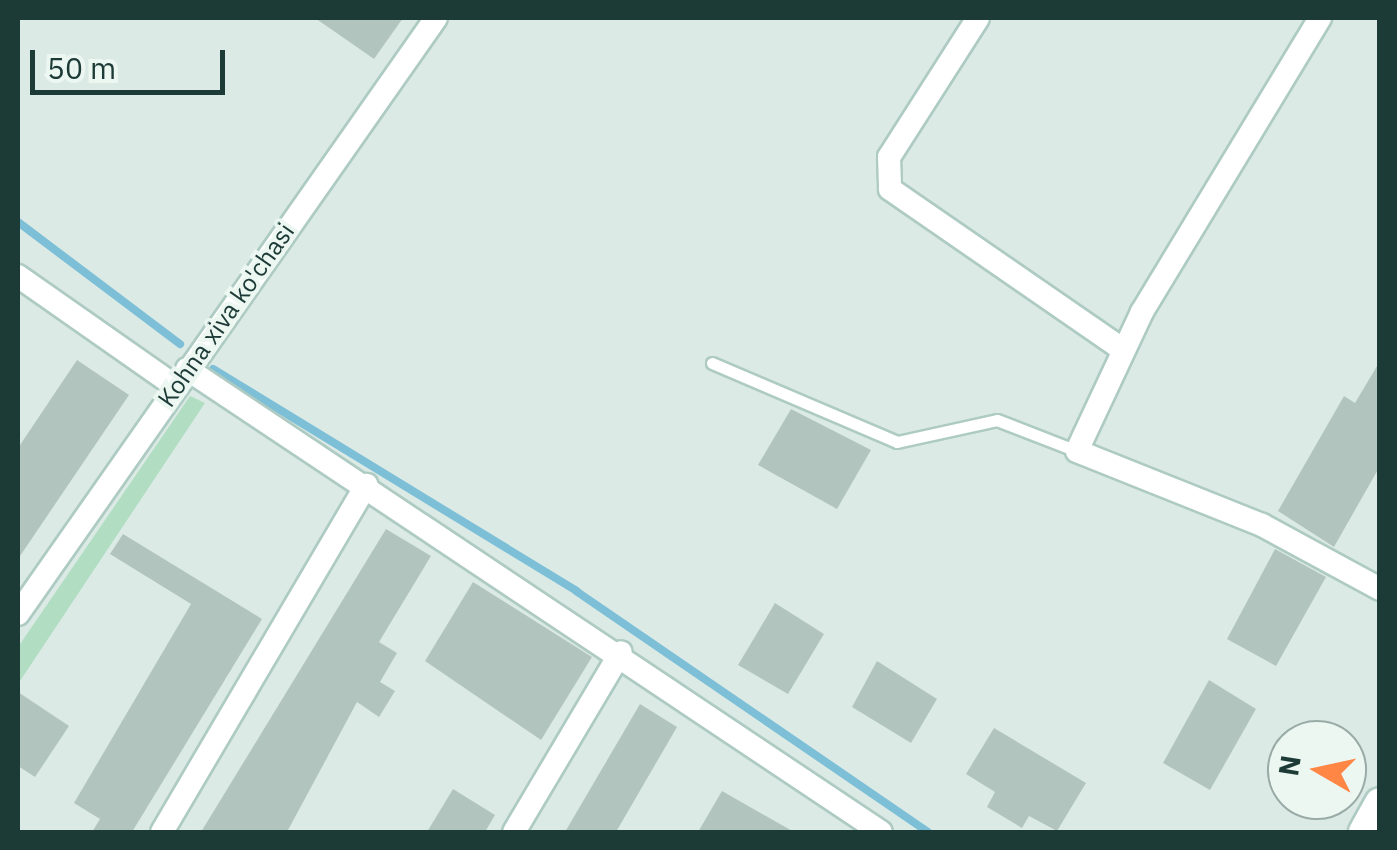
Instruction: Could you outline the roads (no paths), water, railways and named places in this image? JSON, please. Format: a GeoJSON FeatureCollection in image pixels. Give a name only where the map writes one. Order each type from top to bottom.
{"type":"FeatureCollection","features":[{"type":"Feature","properties":{"kind":"main road"},"geometry":{"type":"LineString","coordinates":[[1364,832],[1380,804]]}},
{"type":"Feature","properties":{"kind":"street","name":"Kohna xiva ko'chasi"},"geometry":{"type":"LineString","coordinates":[[18,614],[436,18]]}},
{"type":"Feature","properties":{"kind":"street"},"geometry":{"type":"LineString","coordinates":[[978,18],[889,157],[890,189],[1122,349]]}},
{"type":"Feature","properties":{"kind":"street"},"geometry":{"type":"LineString","coordinates":[[1320,18],[1122,349],[1077,451],[1262,524],[1380,589]]}},
{"type":"Feature","properties":{"kind":"street"},"geometry":{"type":"LineString","coordinates":[[18,276],[181,378],[366,485],[622,652],[869,829]]}},
{"type":"Feature","properties":{"kind":"street"},"geometry":{"type":"LineString","coordinates":[[162,832],[366,485]]}},
{"type":"Feature","properties":{"kind":"street"},"geometry":{"type":"LineString","coordinates":[[514,832],[622,652]]}},
{"type":"Feature","properties":{"kind":"lane"},"geometry":{"type":"LineString","coordinates":[[712,364],[898,442],[997,420],[1077,451]]}},
{"type":"Feature","properties":{"kind":"waterway"},"geometry":{"type":"LineString","coordinates":[[18,222],[180,344]]}},
{"type":"Feature","properties":{"kind":"waterway"},"geometry":{"type":"LineString","coordinates":[[213,369],[576,591],[928,832]]}}]}
